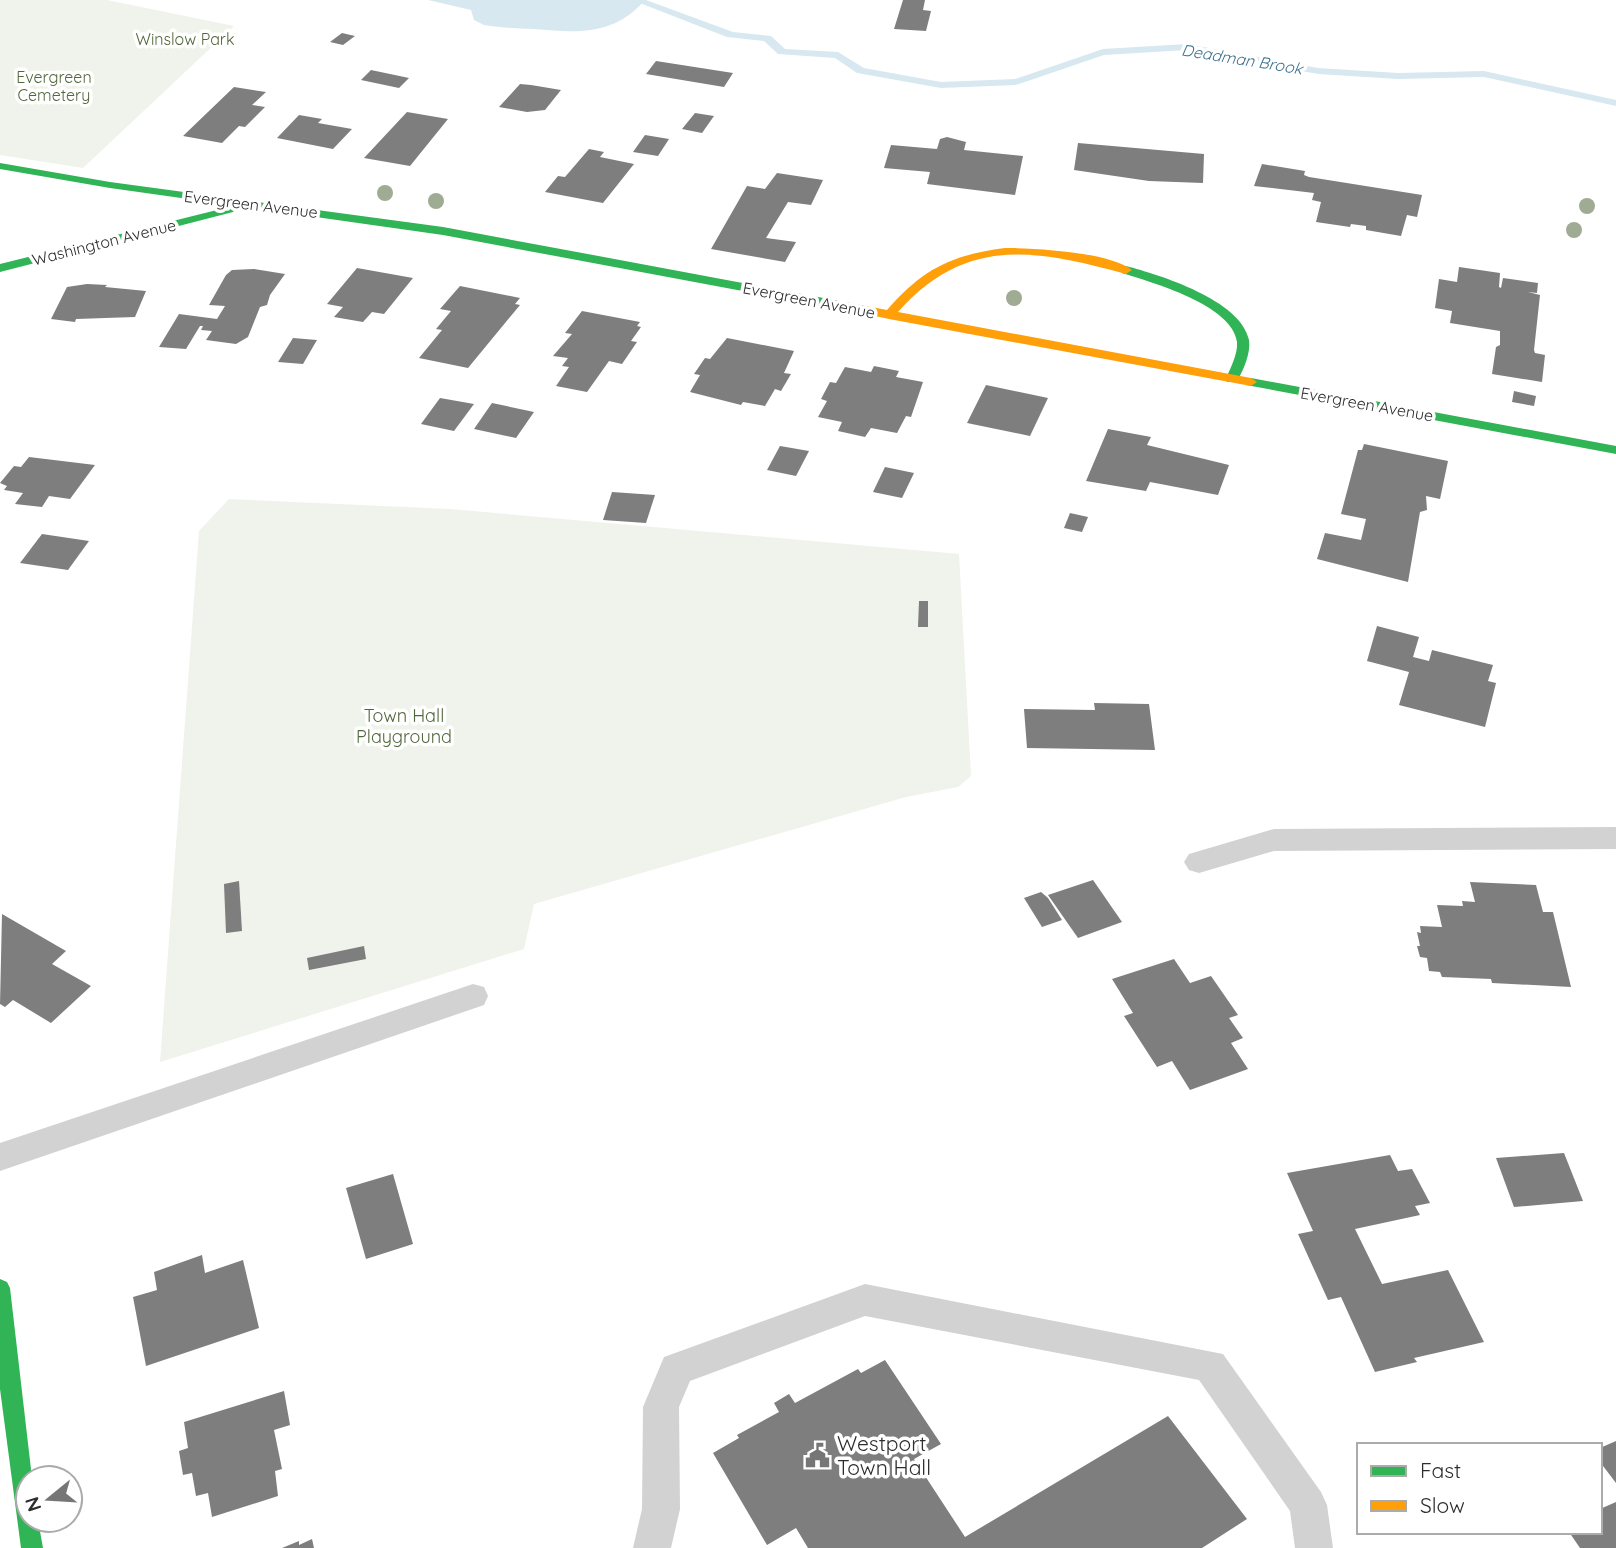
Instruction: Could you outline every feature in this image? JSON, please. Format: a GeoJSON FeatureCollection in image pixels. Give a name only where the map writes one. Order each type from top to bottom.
{"type":"FeatureCollection","features":[{"type":"Feature","properties":{"kind":"main road","name":"Evergreen Avenue"},"geometry":{"type":"LineString","coordinates":[[0,166],[111,186],[443,231],[1616,450]]}},
{"type":"Feature","properties":{"kind":"main road","name":"Washington Avenue"},"geometry":{"type":"LineString","coordinates":[[0,268],[249,204]]}},
{"type":"Feature","properties":{"kind":"main road"},"geometry":{"type":"LineString","coordinates":[[889,315],[915,285],[931,273],[958,262],[1016,252],[1101,262],[1165,284],[1223,311],[1242,334],[1244,348],[1233,379]]}},
{"type":"Feature","properties":{"kind":"main road"},"geometry":{"type":"LineString","coordinates":[[0,1288],[14,1427],[32,1548]]}},
{"type":"Feature","properties":{"kind":"lane"},"geometry":{"type":"LineString","coordinates":[[1199,862],[1275,839],[1616,838]]}},
{"type":"Feature","properties":{"kind":"lane"},"geometry":{"type":"LineString","coordinates":[[0,1157],[473,996]]}},
{"type":"Feature","properties":{"kind":"lane"},"geometry":{"type":"LineString","coordinates":[[652,1548],[661,1509],[661,1406],[677,1369],[865,1300],[1210,1366],[1308,1505],[1314,1548]]}},
{"type":"Feature","properties":{"kind":"green space"},"geometry":{"type":"Polygon","coordinates":[[[0,0],[107,0],[234,26],[83,168],[0,155],[0,0]]]}},
{"type":"Feature","properties":{"kind":"green space","name":"Town Hall Playground"},"geometry":{"type":"Polygon","coordinates":[[[229,499],[450,509],[959,554],[971,776],[958,787],[906,797],[534,904],[524,949],[160,1062],[199,531],[229,499]]]}},
{"type":"Feature","properties":{"kind":"shaded area"},"geometry":{"type":"Polygon","coordinates":[[[428,0],[645,0],[633,12],[608,26],[594,30],[565,31],[484,25],[474,20],[471,10],[428,0]]]}},
{"type":"Feature","properties":{"kind":"building"},"geometry":{"type":"Polygon","coordinates":[[[903,0],[925,0],[923,10],[931,11],[926,31],[894,29],[903,0]]]}},
{"type":"Feature","properties":{"kind":"building"},"geometry":{"type":"Polygon","coordinates":[[[342,33],[355,36],[343,45],[330,42],[342,33]]]}},
{"type":"Feature","properties":{"kind":"building"},"geometry":{"type":"Polygon","coordinates":[[[656,61],[733,73],[724,87],[646,74],[656,61]]]}},
{"type":"Feature","properties":{"kind":"building"},"geometry":{"type":"Polygon","coordinates":[[[371,70],[409,78],[399,88],[361,80],[371,70]]]}},
{"type":"Feature","properties":{"kind":"building"},"geometry":{"type":"Polygon","coordinates":[[[520,84],[561,90],[545,110],[527,112],[499,107],[520,84]]]}},
{"type":"Feature","properties":{"kind":"building"},"geometry":{"type":"Polygon","coordinates":[[[234,87],[266,92],[252,105],[265,107],[245,127],[239,126],[222,143],[183,136],[234,87]]]}},
{"type":"Feature","properties":{"kind":"building"},"geometry":{"type":"Polygon","coordinates":[[[407,112],[448,119],[410,166],[364,158],[407,112]]]}},
{"type":"Feature","properties":{"kind":"building"},"geometry":{"type":"Polygon","coordinates":[[[695,113],[714,116],[702,133],[682,129],[695,113]]]}},
{"type":"Feature","properties":{"kind":"building"},"geometry":{"type":"Polygon","coordinates":[[[299,115],[322,119],[318,123],[352,129],[333,149],[277,138],[299,115]]]}},
{"type":"Feature","properties":{"kind":"building"},"geometry":{"type":"Polygon","coordinates":[[[645,135],[669,139],[658,156],[633,152],[645,135]]]}},
{"type":"Feature","properties":{"kind":"building"},"geometry":{"type":"Polygon","coordinates":[[[947,137],[966,142],[964,150],[1023,156],[1015,195],[927,184],[930,172],[884,168],[891,145],[937,149],[940,139],[947,137]]]}},
{"type":"Feature","properties":{"kind":"building"},"geometry":{"type":"Polygon","coordinates":[[[1078,143],[1204,154],[1203,183],[1149,181],[1074,170],[1078,143]]]}},
{"type":"Feature","properties":{"kind":"building"},"geometry":{"type":"Polygon","coordinates":[[[589,149],[604,152],[600,157],[634,164],[603,203],[545,192],[558,176],[565,177],[589,149]]]}},
{"type":"Feature","properties":{"kind":"building"},"geometry":{"type":"Polygon","coordinates":[[[1262,164],[1305,171],[1304,175],[1309,177],[1422,195],[1417,217],[1407,215],[1401,236],[1366,230],[1366,226],[1351,224],[1350,227],[1316,222],[1321,202],[1312,200],[1314,193],[1254,186],[1262,164]]]}},
{"type":"Feature","properties":{"kind":"building"},"geometry":{"type":"Polygon","coordinates":[[[777,173],[823,180],[811,205],[788,202],[766,238],[796,242],[785,262],[711,249],[747,186],[765,189],[777,173]]]}},
{"type":"Feature","properties":{"kind":"building"},"geometry":{"type":"Polygon","coordinates":[[[1459,267],[1500,273],[1501,288],[1503,278],[1538,283],[1537,293],[1528,292],[1540,295],[1534,350],[1535,353],[1545,355],[1542,382],[1492,374],[1496,347],[1500,345],[1500,331],[1450,323],[1452,311],[1435,308],[1439,279],[1457,282],[1459,267]]]}},
{"type":"Feature","properties":{"kind":"building"},"geometry":{"type":"Polygon","coordinates":[[[357,268],[413,278],[384,314],[372,312],[363,322],[334,317],[343,307],[327,304],[357,268]]]}},
{"type":"Feature","properties":{"kind":"building"},"geometry":{"type":"Polygon","coordinates":[[[254,269],[285,274],[270,295],[267,305],[260,307],[248,337],[236,344],[206,340],[212,331],[201,330],[203,326],[200,326],[186,349],[159,347],[179,314],[217,319],[225,306],[209,305],[226,275],[232,270],[254,269]]]}},
{"type":"Feature","properties":{"kind":"building"},"geometry":{"type":"Polygon","coordinates":[[[87,284],[146,291],[135,317],[76,319],[75,322],[51,319],[67,287],[87,284]]]}},
{"type":"Feature","properties":{"kind":"building"},"geometry":{"type":"Polygon","coordinates":[[[460,286],[520,298],[515,304],[520,305],[468,368],[419,358],[442,330],[436,329],[451,311],[440,309],[460,286]]]}},
{"type":"Feature","properties":{"kind":"building"},"geometry":{"type":"Polygon","coordinates":[[[582,311],[640,322],[637,326],[641,327],[631,341],[637,342],[622,364],[609,361],[587,392],[556,386],[569,367],[562,366],[568,358],[553,356],[572,334],[565,333],[582,311]]]}},
{"type":"Feature","properties":{"kind":"building"},"geometry":{"type":"Polygon","coordinates":[[[293,338],[317,340],[303,364],[278,362],[293,338]]]}},
{"type":"Feature","properties":{"kind":"building"},"geometry":{"type":"Polygon","coordinates":[[[727,338],[794,351],[784,373],[791,374],[781,391],[775,389],[765,406],[743,402],[741,405],[690,392],[700,375],[694,374],[705,358],[710,359],[727,338]]]}},
{"type":"Feature","properties":{"kind":"building"},"geometry":{"type":"Polygon","coordinates":[[[874,366],[899,371],[896,377],[923,382],[911,417],[906,416],[897,433],[871,428],[865,437],[838,431],[842,422],[818,417],[827,401],[821,399],[830,382],[836,383],[845,367],[871,372],[874,366]]]}},
{"type":"Feature","properties":{"kind":"building"},"geometry":{"type":"Polygon","coordinates":[[[986,385],[1048,398],[1030,436],[967,423],[986,385]]]}},
{"type":"Feature","properties":{"kind":"building"},"geometry":{"type":"Polygon","coordinates":[[[1514,391],[1536,396],[1534,406],[1512,402],[1514,391]]]}},
{"type":"Feature","properties":{"kind":"building"},"geometry":{"type":"Polygon","coordinates":[[[440,398],[474,404],[454,431],[421,424],[440,398]]]}},
{"type":"Feature","properties":{"kind":"building"},"geometry":{"type":"Polygon","coordinates":[[[492,403],[534,412],[516,438],[474,429],[492,403]]]}},
{"type":"Feature","properties":{"kind":"building"},"geometry":{"type":"Polygon","coordinates":[[[1108,429],[1151,437],[1147,445],[1229,465],[1218,495],[1150,482],[1146,491],[1086,481],[1108,429]]]}},
{"type":"Feature","properties":{"kind":"building"},"geometry":{"type":"Polygon","coordinates":[[[1364,444],[1448,461],[1440,499],[1426,496],[1427,510],[1420,512],[1408,582],[1317,559],[1325,533],[1361,540],[1366,519],[1341,514],[1358,450],[1362,450],[1364,444]]]}},
{"type":"Feature","properties":{"kind":"building"},"geometry":{"type":"Polygon","coordinates":[[[780,446],[809,451],[796,476],[767,470],[780,446]]]}},
{"type":"Feature","properties":{"kind":"building"},"geometry":{"type":"Polygon","coordinates":[[[29,457],[95,465],[70,499],[49,496],[42,507],[15,504],[23,493],[4,490],[7,486],[0,483],[14,466],[21,467],[29,457]]]}},
{"type":"Feature","properties":{"kind":"building"},"geometry":{"type":"Polygon","coordinates":[[[885,467],[914,473],[902,498],[873,492],[885,467]]]}},
{"type":"Feature","properties":{"kind":"building"},"geometry":{"type":"Polygon","coordinates":[[[612,492],[655,495],[646,523],[603,520],[612,492]]]}},
{"type":"Feature","properties":{"kind":"building"},"geometry":{"type":"Polygon","coordinates":[[[1070,513],[1088,517],[1082,532],[1064,528],[1070,513]]]}},
{"type":"Feature","properties":{"kind":"building"},"geometry":{"type":"Polygon","coordinates":[[[42,534],[89,541],[68,570],[20,563],[42,534]]]}},
{"type":"Feature","properties":{"kind":"building"},"geometry":{"type":"Polygon","coordinates":[[[919,601],[928,601],[928,627],[918,627],[919,601]]]}},
{"type":"Feature","properties":{"kind":"building"},"geometry":{"type":"Polygon","coordinates":[[[1377,626],[1419,637],[1413,657],[1429,661],[1432,650],[1493,665],[1488,681],[1496,683],[1485,727],[1399,705],[1409,672],[1367,661],[1377,626]]]}},
{"type":"Feature","properties":{"kind":"building"},"geometry":{"type":"Polygon","coordinates":[[[1094,703],[1149,704],[1155,750],[1027,748],[1024,709],[1095,710],[1094,703]]]}},
{"type":"Feature","properties":{"kind":"building"},"geometry":{"type":"Polygon","coordinates":[[[1093,880],[1122,922],[1078,938],[1048,895],[1093,880]]]}},
{"type":"Feature","properties":{"kind":"building"},"geometry":{"type":"Polygon","coordinates":[[[239,881],[242,931],[226,933],[224,884],[239,881]]]}},
{"type":"Feature","properties":{"kind":"building"},"geometry":{"type":"Polygon","coordinates":[[[1470,882],[1536,885],[1543,912],[1553,912],[1571,987],[1492,983],[1491,979],[1442,977],[1440,972],[1429,971],[1427,958],[1420,957],[1417,932],[1421,933],[1420,926],[1442,927],[1437,905],[1463,906],[1462,901],[1475,902],[1470,882]]]}},
{"type":"Feature","properties":{"kind":"building"},"geometry":{"type":"Polygon","coordinates":[[[1041,892],[1062,920],[1042,927],[1024,898],[1041,892]]]}},
{"type":"Feature","properties":{"kind":"building"},"geometry":{"type":"Polygon","coordinates":[[[2,914],[66,951],[52,964],[91,986],[51,1023],[13,1000],[5,1007],[0,1004],[2,914]]]}},
{"type":"Feature","properties":{"kind":"building"},"geometry":{"type":"Polygon","coordinates":[[[364,946],[366,959],[309,970],[307,958],[364,946]]]}},
{"type":"Feature","properties":{"kind":"building"},"geometry":{"type":"Polygon","coordinates":[[[1174,959],[1190,983],[1211,976],[1238,1015],[1229,1018],[1243,1038],[1231,1043],[1248,1069],[1190,1090],[1172,1061],[1157,1067],[1124,1016],[1133,1013],[1112,979],[1174,959]]]}},
{"type":"Feature","properties":{"kind":"building"},"geometry":{"type":"Polygon","coordinates":[[[1564,1153],[1583,1201],[1514,1207],[1496,1158],[1564,1153]]]}},
{"type":"Feature","properties":{"kind":"building"},"geometry":{"type":"Polygon","coordinates":[[[1390,1155],[1398,1171],[1412,1169],[1430,1203],[1415,1206],[1420,1215],[1355,1229],[1382,1284],[1448,1270],[1484,1342],[1414,1358],[1417,1362],[1375,1372],[1341,1297],[1328,1300],[1298,1234],[1313,1231],[1287,1173],[1390,1155]]]}},
{"type":"Feature","properties":{"kind":"building"},"geometry":{"type":"Polygon","coordinates":[[[393,1174],[413,1244],[366,1259],[346,1188],[393,1174]]]}},
{"type":"Feature","properties":{"kind":"building"},"geometry":{"type":"Polygon","coordinates":[[[202,1255],[205,1273],[243,1260],[259,1328],[146,1366],[133,1297],[157,1290],[154,1272],[202,1255]]]}},
{"type":"Feature","properties":{"kind":"building","name":"Westport Town Hall"},"geometry":{"type":"Polygon","coordinates":[[[885,1360],[941,1444],[914,1459],[965,1537],[1168,1416],[1247,1519],[1202,1548],[808,1548],[796,1528],[767,1545],[713,1453],[739,1438],[737,1435],[779,1412],[774,1403],[789,1394],[795,1403],[858,1369],[861,1373],[885,1360]]]}},
{"type":"Feature","properties":{"kind":"building"},"geometry":{"type":"Polygon","coordinates":[[[284,1391],[290,1425],[274,1430],[282,1469],[275,1471],[278,1496],[212,1517],[208,1493],[196,1496],[192,1473],[183,1475],[179,1451],[188,1448],[184,1422],[284,1391]]]}},
{"type":"Feature","properties":{"kind":"building"},"geometry":{"type":"Polygon","coordinates":[[[1616,1441],[1616,1483],[1602,1465],[1602,1447],[1616,1441]]]}},
{"type":"Feature","properties":{"kind":"building"},"geometry":{"type":"Polygon","coordinates":[[[1616,1502],[1616,1548],[1580,1548],[1570,1534],[1602,1534],[1602,1508],[1616,1502]]]}},
{"type":"Feature","properties":{"kind":"building"},"geometry":{"type":"Polygon","coordinates":[[[312,1539],[314,1548],[282,1548],[299,1541],[299,1545],[312,1539]]]}},
{"type":"Feature","properties":{"kind":"waterway","name":"Deadman Brook"},"geometry":{"type":"LineString","coordinates":[[637,0],[731,35],[767,38],[782,52],[838,55],[861,71],[941,85],[1016,82],[1103,52],[1187,47],[1318,71],[1398,76],[1484,74],[1616,103]]}},
{"type":"Feature","properties":{"kind":"traffic: fast"},"geometry":{"type":"LineString","coordinates":[[0,166],[110,185],[443,231],[861,309]]}},
{"type":"Feature","properties":{"kind":"traffic: fast"},"geometry":{"type":"LineString","coordinates":[[0,268],[229,210]]}},
{"type":"Feature","properties":{"kind":"traffic: fast"},"geometry":{"type":"LineString","coordinates":[[1126,270],[1191,294],[1224,313],[1235,324],[1242,337],[1243,348],[1232,379]]}},
{"type":"Feature","properties":{"kind":"traffic: fast"},"geometry":{"type":"LineString","coordinates":[[1251,382],[1616,450]]}},
{"type":"Feature","properties":{"kind":"traffic: fast"},"geometry":{"type":"LineString","coordinates":[[0,1288],[14,1427],[32,1548]]}},
{"type":"Feature","properties":{"kind":"traffic: slow"},"geometry":{"type":"LineString","coordinates":[[889,315],[905,297],[936,271],[981,255],[1005,252],[1055,254],[1126,270]]}},
{"type":"Feature","properties":{"kind":"traffic: slow"},"geometry":{"type":"LineString","coordinates":[[861,309],[1251,382]]}},
{"type":"Feature","properties":{"kind":"place","name":"Westport Town Hall"},"geometry":{"type":"Point","coordinates":[817,1456]}},
{"type":"Feature","properties":{"kind":"park label","name":"Winslow Park"},"geometry":{"type":"Point","coordinates":[185,39]}},
{"type":"Feature","properties":{"kind":"park label","name":"Evergreen Cemetery"},"geometry":{"type":"Point","coordinates":[54,86]}}]}
